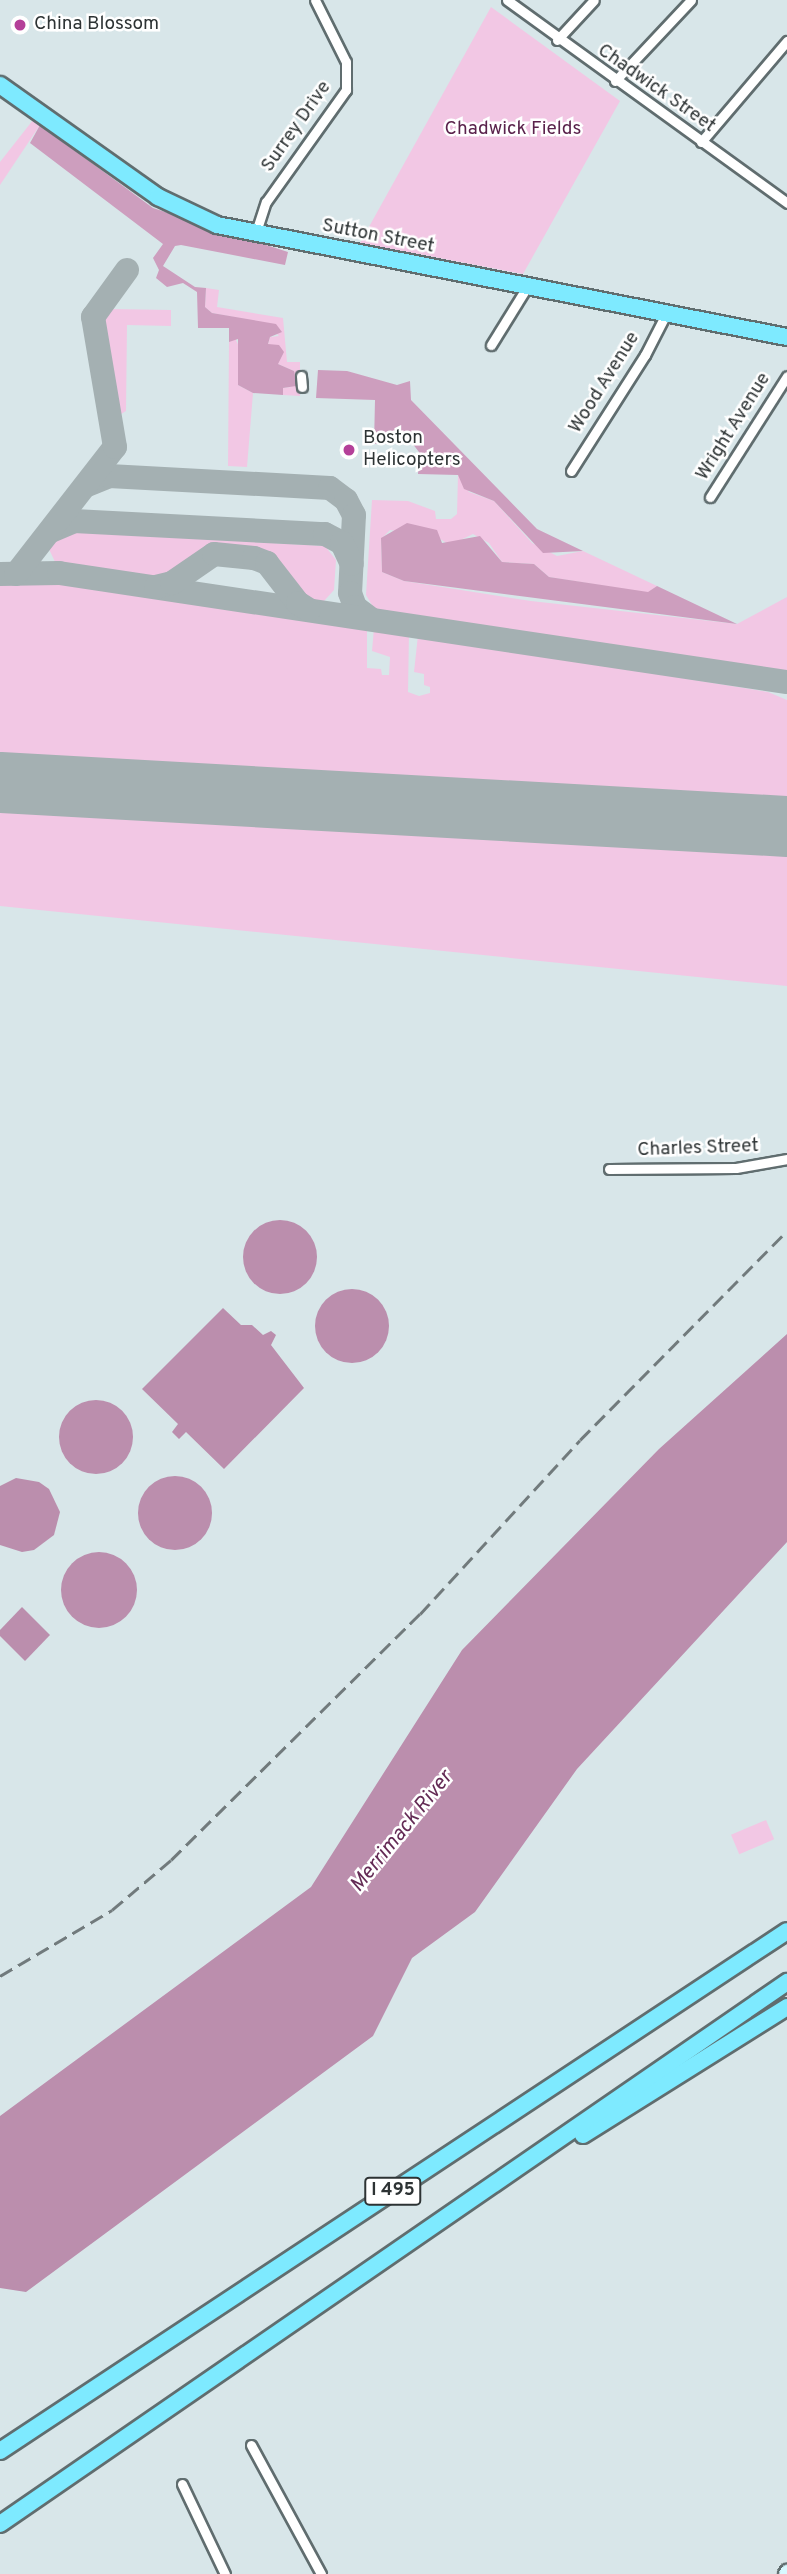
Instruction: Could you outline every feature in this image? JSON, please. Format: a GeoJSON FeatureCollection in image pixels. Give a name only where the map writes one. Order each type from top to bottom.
{"type":"FeatureCollection","features":[{"type":"Feature","properties":{"kind":"highway","name":"Sutton Street"},"geometry":{"type":"LineString","coordinates":[[0,85],[158,197],[217,225],[255,235],[787,337]]}},
{"type":"Feature","properties":{"kind":"highway","name":"I 495"},"geometry":{"type":"LineString","coordinates":[[0,2451],[787,1931]]}},
{"type":"Feature","properties":{"kind":"highway","name":"I 495"},"geometry":{"type":"LineString","coordinates":[[0,2524],[787,1982]]}},
{"type":"Feature","properties":{"kind":"highway"},"geometry":{"type":"LineString","coordinates":[[495,2185],[599,2126],[787,2007]]}},
{"type":"Feature","properties":{"kind":"street","name":"Surrey Drive"},"geometry":{"type":"LineString","coordinates":[[255,235],[266,202],[346,90],[346,62],[314,0]]}},
{"type":"Feature","properties":{"kind":"street","name":"Chadwick Street"},"geometry":{"type":"LineString","coordinates":[[507,0],[557,40],[787,203]]}},
{"type":"Feature","properties":{"kind":"street"},"geometry":{"type":"LineString","coordinates":[[557,40],[594,0]]}},
{"type":"Feature","properties":{"kind":"street"},"geometry":{"type":"LineString","coordinates":[[615,81],[691,0]]}},
{"type":"Feature","properties":{"kind":"street"},"geometry":{"type":"LineString","coordinates":[[701,142],[787,41]]}},
{"type":"Feature","properties":{"kind":"street"},"geometry":{"type":"LineString","coordinates":[[491,345],[527,287]]}},
{"type":"Feature","properties":{"kind":"street","name":"Wood Avenue"},"geometry":{"type":"LineString","coordinates":[[571,471],[645,355],[666,314]]}},
{"type":"Feature","properties":{"kind":"street"},"geometry":{"type":"LineString","coordinates":[[301,376],[302,387]]}},
{"type":"Feature","properties":{"kind":"street","name":"Wright Avenue"},"geometry":{"type":"LineString","coordinates":[[710,497],[787,376]]}},
{"type":"Feature","properties":{"kind":"street","name":"Charles Street"},"geometry":{"type":"LineString","coordinates":[[609,1169],[736,1168],[787,1159]]}},
{"type":"Feature","properties":{"kind":"street"},"geometry":{"type":"LineString","coordinates":[[251,2445],[321,2574]]}},
{"type":"Feature","properties":{"kind":"street"},"geometry":{"type":"LineString","coordinates":[[182,2484],[225,2574]]}},
{"type":"Feature","properties":{"kind":"green space","name":"Chadwick Fields"},"geometry":{"type":"Polygon","coordinates":[[[491,7],[620,101],[523,274],[360,243],[491,7]]]}},
{"type":"Feature","properties":{"kind":"green space"},"geometry":{"type":"Polygon","coordinates":[[[33,120],[40,125],[0,185],[0,162],[33,120]]]}},
{"type":"Feature","properties":{"kind":"green space"},"geometry":{"type":"Polygon","coordinates":[[[206,288],[219,290],[217,307],[283,318],[287,362],[300,362],[300,396],[283,395],[282,388],[291,387],[294,371],[278,364],[279,350],[268,344],[270,337],[279,336],[265,323],[212,313],[205,307],[206,288]]]}},
{"type":"Feature","properties":{"kind":"green space"},"geometry":{"type":"Polygon","coordinates":[[[110,309],[171,310],[171,326],[127,325],[126,411],[118,416],[101,316],[110,309]]]}},
{"type":"Feature","properties":{"kind":"green space"},"geometry":{"type":"Polygon","coordinates":[[[235,338],[242,353],[238,385],[253,393],[247,467],[228,466],[229,342],[235,338]]]}},
{"type":"Feature","properties":{"kind":"green space"},"geometry":{"type":"Polygon","coordinates":[[[458,475],[469,492],[494,501],[532,543],[557,556],[583,551],[657,586],[648,593],[549,577],[534,564],[502,562],[489,543],[473,534],[450,545],[437,537],[390,530],[381,539],[382,572],[404,581],[531,601],[737,624],[787,597],[787,675],[376,612],[366,595],[372,500],[408,501],[435,511],[436,519],[451,519],[457,514],[458,475]]]}},
{"type":"Feature","properties":{"kind":"green space"},"geometry":{"type":"Polygon","coordinates":[[[66,531],[325,546],[336,560],[334,590],[324,601],[307,603],[270,552],[214,544],[160,581],[56,564],[48,547],[66,531]]]}},
{"type":"Feature","properties":{"kind":"green space"},"geometry":{"type":"Polygon","coordinates":[[[0,579],[56,580],[367,627],[367,668],[381,669],[382,675],[389,675],[390,657],[372,651],[374,628],[409,633],[408,692],[419,696],[430,693],[430,687],[424,685],[424,674],[414,672],[418,635],[768,692],[787,700],[787,805],[0,762],[0,579]]]}},
{"type":"Feature","properties":{"kind":"green space"},"geometry":{"type":"Polygon","coordinates":[[[0,805],[787,850],[787,986],[0,906],[0,805]]]}},
{"type":"Feature","properties":{"kind":"green space"},"geometry":{"type":"Polygon","coordinates":[[[766,1820],[774,1839],[739,1854],[731,1835],[766,1820]]]}},
{"type":"Feature","properties":{"kind":"shaded area"},"geometry":{"type":"Polygon","coordinates":[[[40,125],[153,208],[288,252],[285,265],[181,245],[175,246],[163,266],[195,287],[206,288],[205,307],[212,313],[276,324],[282,332],[270,337],[268,344],[279,345],[284,352],[278,364],[294,371],[296,386],[283,388],[283,395],[253,393],[238,385],[238,339],[229,342],[229,328],[198,328],[197,292],[183,283],[167,287],[156,278],[159,270],[153,258],[163,244],[30,143],[40,125]]]}},
{"type":"Feature","properties":{"kind":"shaded area"},"geometry":{"type":"Polygon","coordinates":[[[318,370],[347,371],[397,385],[410,381],[411,400],[537,529],[583,551],[543,553],[494,501],[464,489],[458,475],[418,474],[419,452],[412,443],[374,444],[375,400],[316,398],[318,370]]]}},
{"type":"Feature","properties":{"kind":"shaded area"},"geometry":{"type":"Polygon","coordinates":[[[407,523],[437,530],[442,543],[480,536],[502,562],[534,564],[549,577],[648,592],[657,586],[737,624],[404,581],[382,572],[381,538],[407,523]]]}},
{"type":"Feature","properties":{"kind":"water"},"geometry":{"type":"Polygon","coordinates":[[[280,1220],[301,1226],[311,1236],[317,1257],[311,1278],[301,1288],[280,1294],[259,1288],[249,1278],[243,1257],[249,1236],[259,1226],[280,1220]]]}},
{"type":"Feature","properties":{"kind":"water"},"geometry":{"type":"Polygon","coordinates":[[[345,1289],[359,1289],[373,1295],[383,1305],[389,1326],[387,1340],[373,1357],[359,1363],[345,1363],[331,1357],[321,1347],[315,1333],[315,1319],[321,1305],[331,1295],[345,1289]]]}},
{"type":"Feature","properties":{"kind":"water"},"geometry":{"type":"Polygon","coordinates":[[[223,1308],[241,1325],[252,1325],[263,1335],[271,1331],[276,1335],[271,1345],[304,1388],[224,1469],[186,1432],[179,1439],[172,1432],[178,1424],[142,1389],[223,1308]]]}},
{"type":"Feature","properties":{"kind":"water","name":"Merrimack River"},"geometry":{"type":"Polygon","coordinates":[[[787,1334],[787,1542],[577,1769],[475,1912],[412,1958],[373,2036],[26,2292],[0,2288],[0,2116],[311,1887],[462,1650],[659,1449],[787,1334]]]}},
{"type":"Feature","properties":{"kind":"water"},"geometry":{"type":"Polygon","coordinates":[[[96,1400],[117,1406],[127,1416],[133,1437],[127,1458],[117,1468],[96,1474],[75,1468],[65,1458],[59,1437],[65,1416],[75,1406],[96,1400]]]}},
{"type":"Feature","properties":{"kind":"water"},"geometry":{"type":"Polygon","coordinates":[[[168,1476],[182,1476],[196,1482],[206,1492],[212,1513],[210,1527],[196,1544],[182,1550],[168,1550],[154,1544],[144,1534],[138,1520],[138,1506],[144,1492],[154,1482],[168,1476]]]}},
{"type":"Feature","properties":{"kind":"water"},"geometry":{"type":"Polygon","coordinates":[[[16,1478],[39,1482],[49,1489],[60,1512],[54,1535],[34,1550],[22,1552],[0,1545],[0,1486],[16,1478]]]}},
{"type":"Feature","properties":{"kind":"water"},"geometry":{"type":"Polygon","coordinates":[[[99,1552],[114,1555],[126,1563],[134,1575],[137,1590],[134,1605],[126,1617],[114,1625],[99,1628],[84,1625],[72,1617],[64,1605],[61,1590],[64,1575],[72,1563],[84,1555],[99,1552]]]}},
{"type":"Feature","properties":{"kind":"water"},"geometry":{"type":"Polygon","coordinates":[[[22,1607],[50,1635],[25,1661],[0,1636],[0,1630],[22,1607]]]}},
{"type":"Feature","properties":{"kind":"taxiway"},"geometry":{"type":"LineString","coordinates":[[16,574],[115,447],[93,317],[127,270]]}},
{"type":"Feature","properties":{"kind":"taxiway"},"geometry":{"type":"LineString","coordinates":[[87,485],[109,476],[330,488],[346,500],[354,515],[350,593],[355,607],[371,619]]}},
{"type":"Feature","properties":{"kind":"taxiway"},"geometry":{"type":"LineString","coordinates":[[51,531],[74,521],[325,534],[342,543],[352,564]]}},
{"type":"Feature","properties":{"kind":"taxiway"},"geometry":{"type":"LineString","coordinates":[[156,587],[172,583],[214,554],[254,558],[267,563],[298,603],[309,610]]}},
{"type":"Feature","properties":{"kind":"taxiway"},"geometry":{"type":"LineString","coordinates":[[0,574],[59,573],[787,682]]}},
{"type":"Feature","properties":{"kind":"runway"},"geometry":{"type":"LineString","coordinates":[[0,782],[787,826]]}},
{"type":"Feature","properties":{"kind":"railway"},"geometry":{"type":"LineString","coordinates":[[0,1976],[112,1910],[171,1860],[420,1614],[580,1440],[787,1231]]}},
{"type":"Feature","properties":{"kind":"place","name":"China Blossom"},"geometry":{"type":"Point","coordinates":[20,25]}},
{"type":"Feature","properties":{"kind":"place","name":"Boston Helicopters"},"geometry":{"type":"Point","coordinates":[349,450]}}]}
